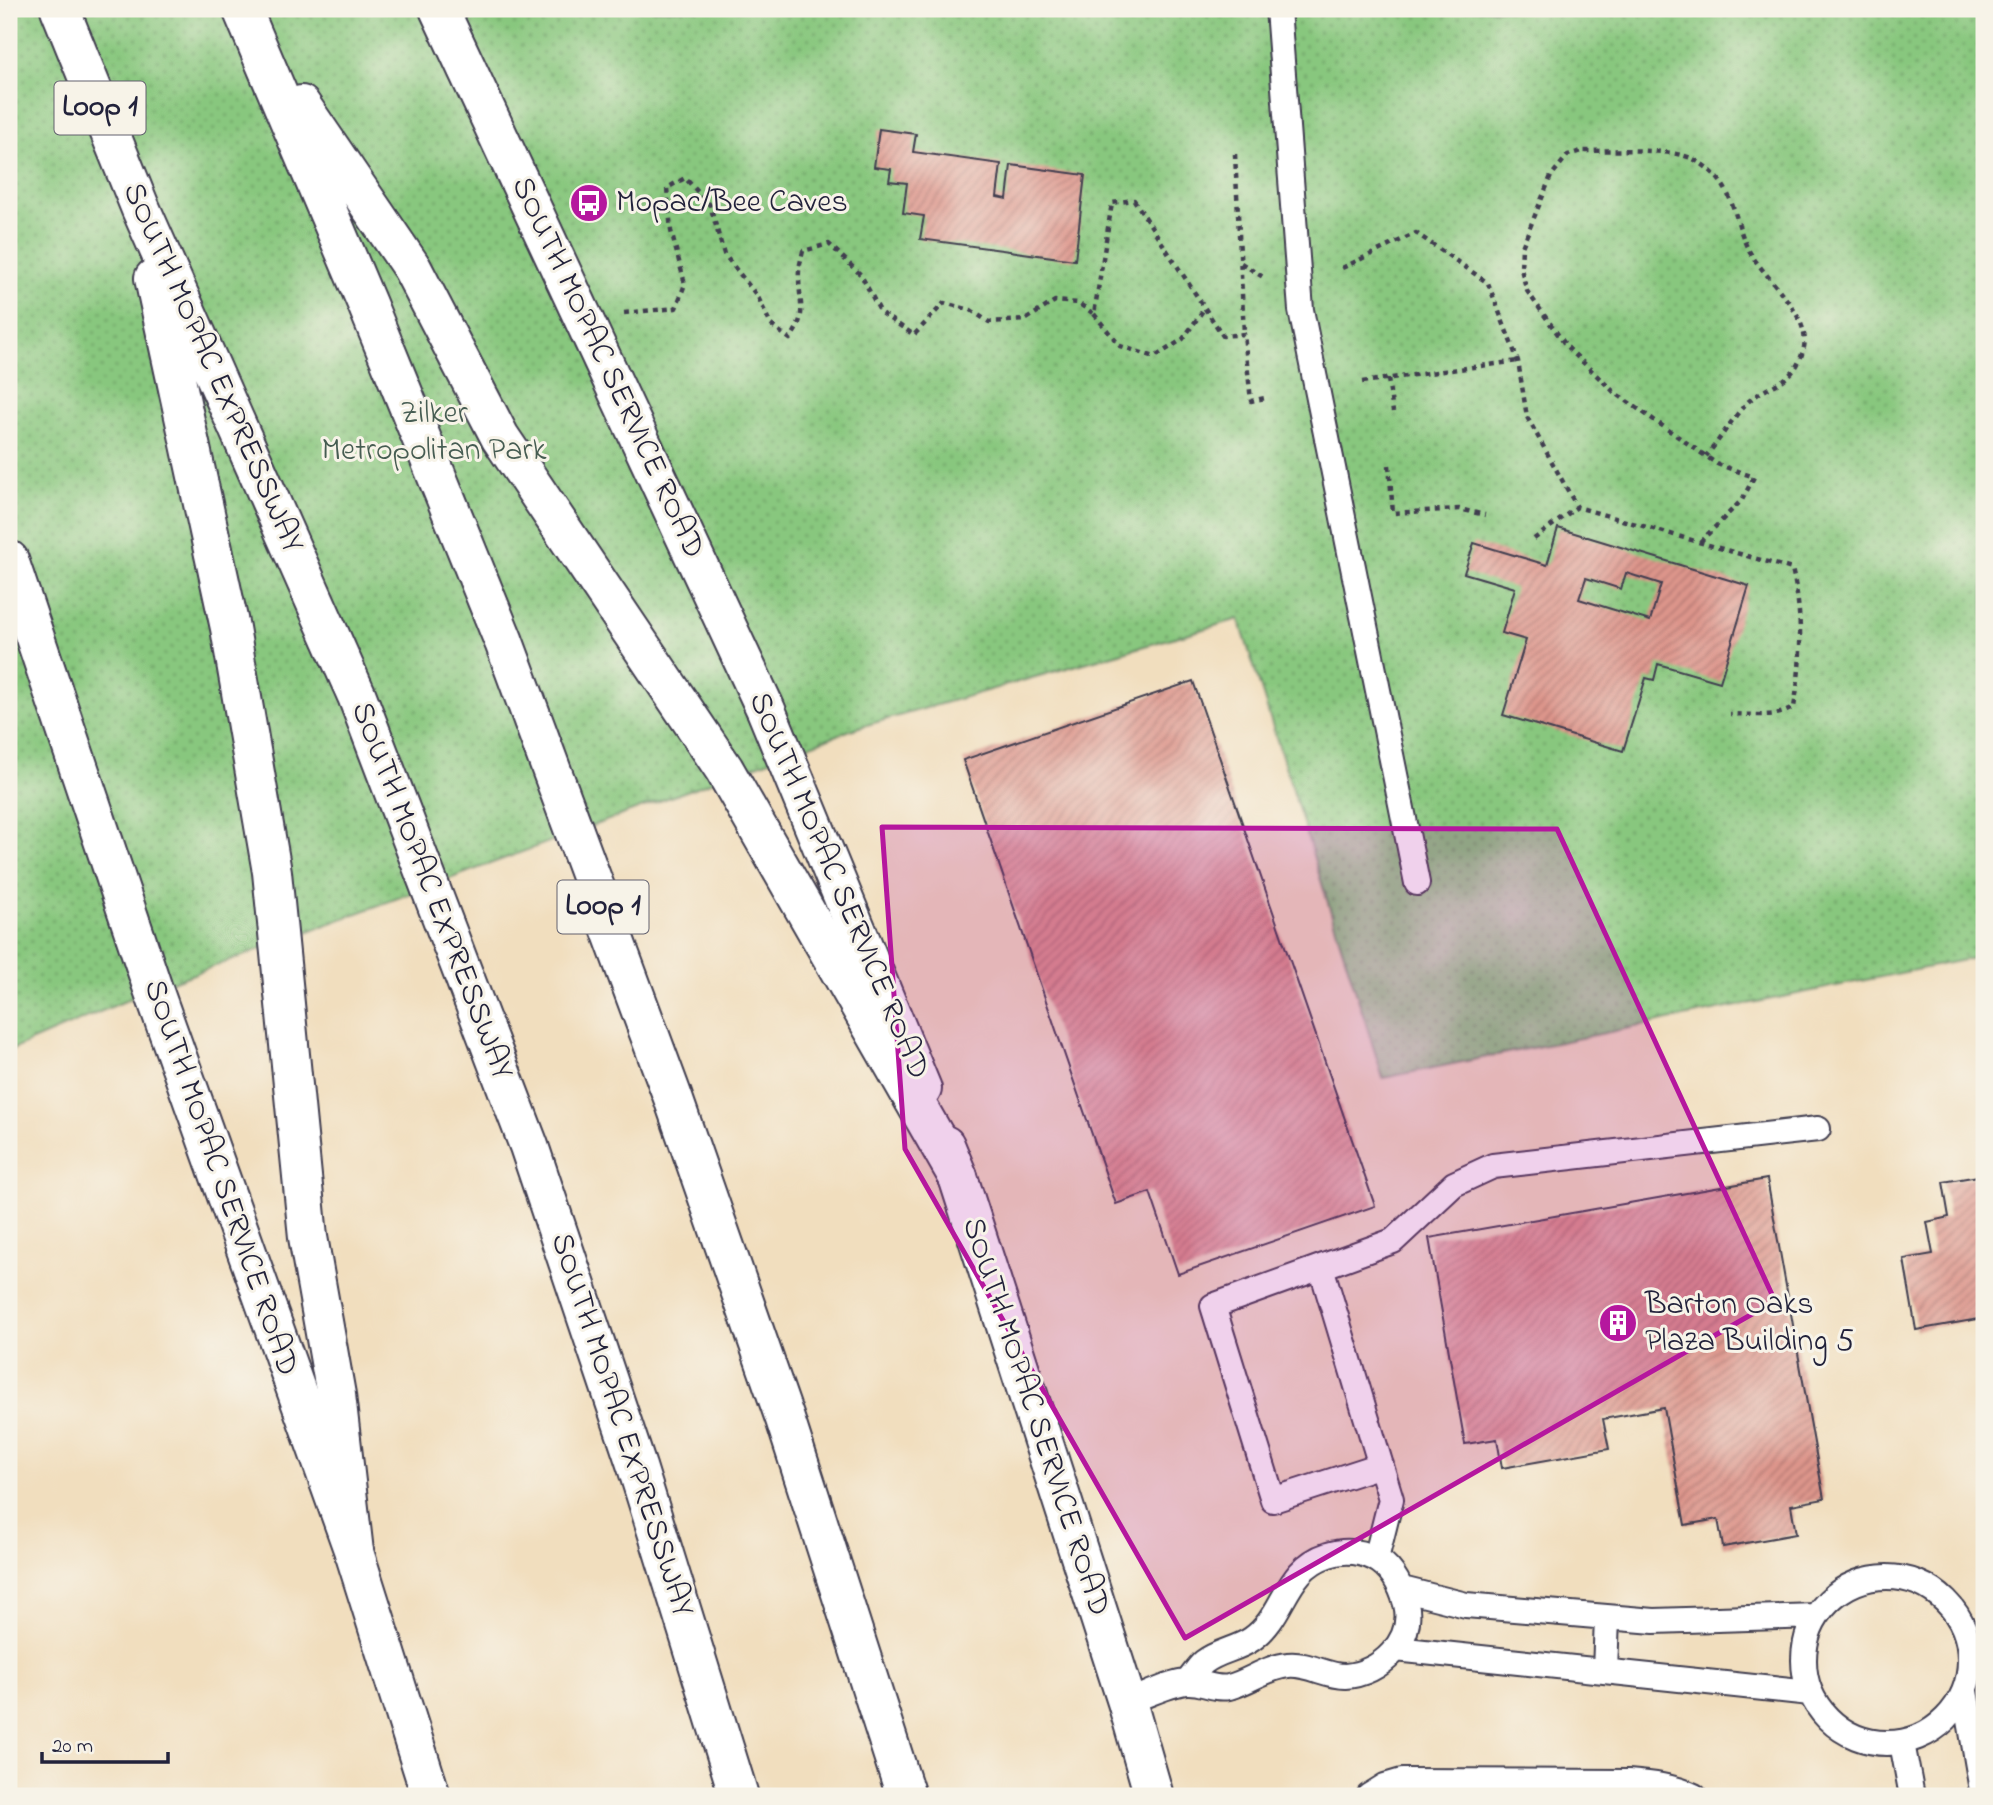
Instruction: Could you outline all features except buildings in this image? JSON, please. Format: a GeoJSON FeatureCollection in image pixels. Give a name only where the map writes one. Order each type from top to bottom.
{"type":"FeatureCollection","features":[{"type":"Feature","properties":{"kind":"main road","name":"SOUTH MOPAC EXPRESSWAY"},"geometry":{"type":"LineString","coordinates":[[60,9],[140,207],[357,696],[528,1146],[637,1467],[739,1796]]}},
{"type":"Feature","properties":{"kind":"main road","name":"SOUTH MOPAC SERVICE ROAD"},"geometry":{"type":"LineString","coordinates":[[439,9],[766,710],[958,1177],[1127,1703],[1154,1796]]}},
{"type":"Feature","properties":{"kind":"main road"},"geometry":{"type":"LineString","coordinates":[[248,22],[412,268],[500,437],[724,769],[958,1177]]}},
{"type":"Feature","properties":{"kind":"main road","name":"Loop 1"},"geometry":{"type":"LineString","coordinates":[[248,22],[367,304],[504,642],[663,1069],[785,1419],[906,1796]]}},
{"type":"Feature","properties":{"kind":"main road"},"geometry":{"type":"LineString","coordinates":[[140,207],[230,628],[272,872],[308,1237],[336,1395],[354,1552]]}},
{"type":"Feature","properties":{"kind":"main road","name":"SOUTH MOPAC SERVICE ROAD"},"geometry":{"type":"LineString","coordinates":[[9,559],[153,989],[354,1552],[431,1796]]}},
{"type":"Feature","properties":{"kind":"lane"},"geometry":{"type":"LineString","coordinates":[[1278,9],[1301,310],[1417,883]]}},
{"type":"Feature","properties":{"kind":"lane"},"geometry":{"type":"LineString","coordinates":[[1381,1465],[1272,1500],[1213,1306],[1393,1241],[1454,1184],[1493,1166],[1818,1129]]}},
{"type":"Feature","properties":{"kind":"lane"},"geometry":{"type":"LineString","coordinates":[[1321,1267],[1391,1499],[1376,1559]]}},
{"type":"Feature","properties":{"kind":"lane"},"geometry":{"type":"LineString","coordinates":[[1127,1703],[1188,1682],[1217,1688],[1231,1686],[1263,1672],[1289,1665],[1307,1666],[1344,1676],[1364,1673],[1382,1664],[1396,1649],[1405,1630],[1407,1610],[1402,1589],[1391,1572],[1376,1559],[1357,1552],[1336,1552],[1317,1558],[1301,1570],[1271,1622],[1251,1640],[1205,1661],[1188,1682]]}},
{"type":"Feature","properties":{"kind":"lane"},"geometry":{"type":"LineString","coordinates":[[1965,1691],[1950,1715],[1928,1733],[1902,1742],[1874,1743],[1848,1734],[1826,1716],[1810,1693],[1804,1665],[1806,1638],[1816,1616],[1838,1592],[1862,1580],[1888,1576],[1915,1581],[1939,1594],[1956,1613],[1968,1637],[1970,1665],[1965,1691],[1983,1796]]}},
{"type":"Feature","properties":{"kind":"lane"},"geometry":{"type":"LineString","coordinates":[[1402,1589],[1466,1605],[1607,1618],[1654,1621],[1816,1616]]}},
{"type":"Feature","properties":{"kind":"lane"},"geometry":{"type":"LineString","coordinates":[[1605,1671],[1607,1618]]}},
{"type":"Feature","properties":{"kind":"lane"},"geometry":{"type":"LineString","coordinates":[[1396,1649],[1810,1693]]}},
{"type":"Feature","properties":{"kind":"lane"},"geometry":{"type":"LineString","coordinates":[[1902,1742],[1912,1796]]}},
{"type":"Feature","properties":{"kind":"lane"},"geometry":{"type":"LineString","coordinates":[[1369,1796],[1385,1786],[1402,1781],[1628,1782],[1654,1784],[1694,1796]]}},
{"type":"Feature","properties":{"kind":"path"},"geometry":{"type":"LineString","coordinates":[[1700,542],[1742,499],[1754,478],[1717,464],[1614,392],[1567,347],[1527,291],[1521,269],[1522,247],[1551,176],[1567,155],[1581,151],[1670,153],[1691,158],[1708,168],[1724,187],[1748,250],[1798,316],[1805,344],[1791,373],[1782,382],[1749,401],[1706,456]]}},
{"type":"Feature","properties":{"kind":"path"},"geometry":{"type":"LineString","coordinates":[[1235,154],[1244,334],[1251,401],[1265,398]]}},
{"type":"Feature","properties":{"kind":"path"},"geometry":{"type":"LineString","coordinates":[[621,313],[676,308],[685,284],[671,231],[667,188],[685,178],[710,205],[724,254],[758,297],[771,325],[790,339],[801,324],[802,305],[798,276],[803,251],[829,244],[861,275],[881,313],[914,335],[944,303],[971,310],[989,322],[1025,320],[1055,300],[1078,303],[1094,314],[1120,346],[1155,358],[1183,339],[1204,309]]}},
{"type":"Feature","properties":{"kind":"path"},"geometry":{"type":"LineString","coordinates":[[1094,314],[1111,203],[1134,200],[1223,336],[1244,334]]}},
{"type":"Feature","properties":{"kind":"path"},"geometry":{"type":"LineString","coordinates":[[1342,268],[1416,233],[1488,283],[1518,361],[1528,417],[1577,507],[1792,569],[1797,590],[1800,675],[1794,707],[1772,715],[1730,714]]}},
{"type":"Feature","properties":{"kind":"path"},"geometry":{"type":"LineString","coordinates":[[1240,262],[1270,280]]}},
{"type":"Feature","properties":{"kind":"path"},"geometry":{"type":"LineString","coordinates":[[1362,382],[1518,361]]}},
{"type":"Feature","properties":{"kind":"path"},"geometry":{"type":"LineString","coordinates":[[1388,379],[1393,412]]}},
{"type":"Feature","properties":{"kind":"path"},"geometry":{"type":"LineString","coordinates":[[1389,465],[1393,513],[1459,509],[1485,515]]}},
{"type":"Feature","properties":{"kind":"path"},"geometry":{"type":"LineString","coordinates":[[1534,539],[1577,507]]}},
{"type":"Feature","properties":{"kind":"highlighted area"},"geometry":{"type":"Polygon","coordinates":[[[882,827],[1557,829],[1775,1301],[1185,1638],[905,1149],[882,827]]]}},
{"type":"Feature","properties":{"kind":"green space","name":"Zilker Metropolitan Park"},"geometry":{"type":"Polygon","coordinates":[[[9,9],[1984,9],[1984,956],[1383,1078],[1239,619],[856,728],[153,989],[9,1051],[9,9]]]}},
{"type":"Feature","properties":{"kind":"place","name":"Mopac/Bee Caves"},"geometry":{"type":"Point","coordinates":[589,203]}},
{"type":"Feature","properties":{"kind":"place","name":"Barton Oaks Plaza Building 5"},"geometry":{"type":"Point","coordinates":[1618,1323]}}]}
